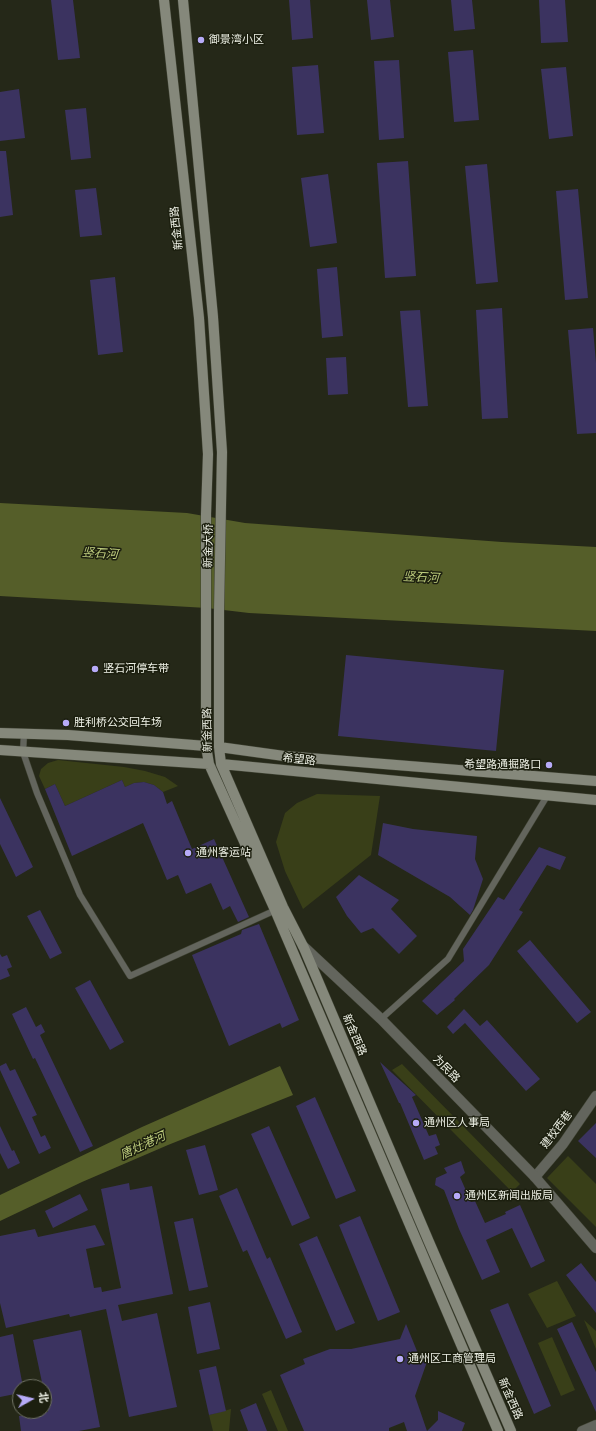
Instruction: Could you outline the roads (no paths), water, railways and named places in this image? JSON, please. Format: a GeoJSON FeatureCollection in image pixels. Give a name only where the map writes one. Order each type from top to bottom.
{"type":"FeatureCollection","features":[{"type":"Feature","properties":{"kind":"main road","name":"新金西路"},"geometry":{"type":"LineString","coordinates":[[164,0],[199,318],[208,454]]}},
{"type":"Feature","properties":{"kind":"main road","name":"新金大桥"},"geometry":{"type":"LineString","coordinates":[[183,0],[213,317],[222,452],[219,640]]}},
{"type":"Feature","properties":{"kind":"main road","name":"新金大桥"},"geometry":{"type":"LineString","coordinates":[[206,641],[206,514],[208,454]]}},
{"type":"Feature","properties":{"kind":"main road","name":"新金西路"},"geometry":{"type":"LineString","coordinates":[[219,640],[219,747],[221,764],[279,909],[498,1431]]}},
{"type":"Feature","properties":{"kind":"main road","name":"新金西路"},"geometry":{"type":"LineString","coordinates":[[206,641],[206,746],[209,764],[279,909]]}},
{"type":"Feature","properties":{"kind":"main road","name":"希望路"},"geometry":{"type":"LineString","coordinates":[[0,733],[68,735],[206,746]]}},
{"type":"Feature","properties":{"kind":"main road","name":"希望路"},"geometry":{"type":"LineString","coordinates":[[219,747],[284,756],[596,781]]}},
{"type":"Feature","properties":{"kind":"main road","name":"希望路"},"geometry":{"type":"LineString","coordinates":[[0,750],[209,764]]}},
{"type":"Feature","properties":{"kind":"main road","name":"希望路"},"geometry":{"type":"LineString","coordinates":[[221,764],[596,800]]}},
{"type":"Feature","properties":{"kind":"main road","name":"新金西路"},"geometry":{"type":"LineString","coordinates":[[304,948],[511,1431]]}},
{"type":"Feature","properties":{"kind":"street","name":"希望路"},"geometry":{"type":"LineString","coordinates":[[206,746],[219,747]]}},
{"type":"Feature","properties":{"kind":"street","name":"希望路"},"geometry":{"type":"LineString","coordinates":[[209,764],[221,764]]}},
{"type":"Feature","properties":{"kind":"street","name":"为民路"},"geometry":{"type":"LineString","coordinates":[[279,909],[304,948],[381,1019],[535,1177],[596,1248]]}},
{"type":"Feature","properties":{"kind":"street","name":"建校西巷"},"geometry":{"type":"LineString","coordinates":[[535,1177],[563,1144],[596,1096]]}},
{"type":"Feature","properties":{"kind":"street"},"geometry":{"type":"LineString","coordinates":[[582,1431],[596,1425]]}},
{"type":"Feature","properties":{"kind":"lane"},"geometry":{"type":"LineString","coordinates":[[24,734],[23,752],[36,793],[80,895],[130,976],[279,909]]}},
{"type":"Feature","properties":{"kind":"lane"},"geometry":{"type":"LineString","coordinates":[[381,1019],[448,959],[547,796]]}},
{"type":"Feature","properties":{"kind":"water","name":"竖石河"},"geometry":{"type":"Polygon","coordinates":[[[0,503],[187,513],[245,523],[502,542],[596,547],[596,631],[249,613],[207,608],[0,596],[0,503]]]}},
{"type":"Feature","properties":{"kind":"water","name":"唐灶港河"},"geometry":{"type":"Polygon","coordinates":[[[280,1066],[293,1095],[168,1145],[82,1182],[0,1221],[0,1195],[142,1127],[280,1066]]]}},
{"type":"Feature","properties":{"kind":"place","name":"御景湾小区"},"geometry":{"type":"Point","coordinates":[201,40]}},
{"type":"Feature","properties":{"kind":"place","name":"竖石河停车带"},"geometry":{"type":"Point","coordinates":[95,669]}},
{"type":"Feature","properties":{"kind":"place","name":"胜利桥公交回车场"},"geometry":{"type":"Point","coordinates":[66,723]}},
{"type":"Feature","properties":{"kind":"place","name":"希望路通掘路口"},"geometry":{"type":"Point","coordinates":[549,765]}},
{"type":"Feature","properties":{"kind":"place","name":"通州客运站"},"geometry":{"type":"Point","coordinates":[188,853]}},
{"type":"Feature","properties":{"kind":"place","name":"通州区人事局"},"geometry":{"type":"Point","coordinates":[416,1123]}},
{"type":"Feature","properties":{"kind":"place","name":"通州区新闻出版局"},"geometry":{"type":"Point","coordinates":[457,1196]}},
{"type":"Feature","properties":{"kind":"place","name":"通州区工商管理局"},"geometry":{"type":"Point","coordinates":[400,1359]}}]}
